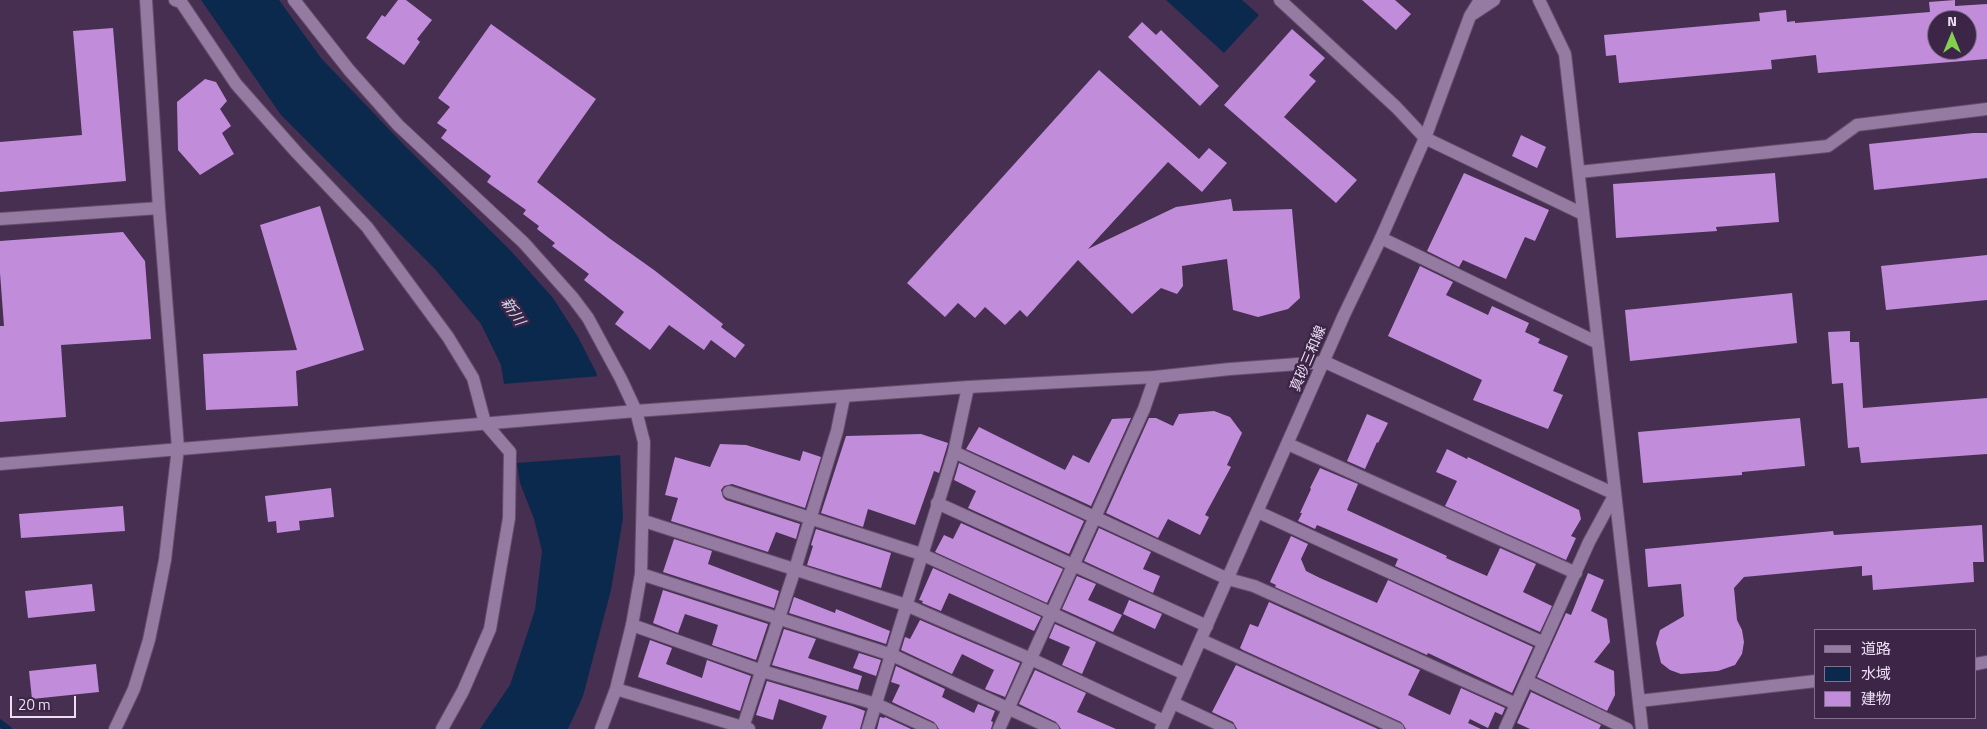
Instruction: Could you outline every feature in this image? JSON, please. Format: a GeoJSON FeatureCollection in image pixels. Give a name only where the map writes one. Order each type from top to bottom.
{"type":"FeatureCollection","features":[{"type":"Feature","properties":{"kind":"street"},"geometry":{"type":"LineString","coordinates":[[115,729],[134,689],[155,611],[165,560],[178,448],[159,208],[146,0]]}},
{"type":"Feature","properties":{"kind":"street"},"geometry":{"type":"LineString","coordinates":[[176,0],[182,2],[236,84],[297,153],[367,227],[448,337],[473,378],[485,423],[510,452],[509,518],[490,630],[463,691],[442,729]]}},
{"type":"Feature","properties":{"kind":"street"},"geometry":{"type":"LineString","coordinates":[[294,0],[349,70],[398,125],[524,243],[572,298],[588,318],[636,411],[644,442],[644,521],[641,574],[632,625],[616,689],[601,729]]}},
{"type":"Feature","properties":{"kind":"street"},"geometry":{"type":"LineString","coordinates":[[1280,0],[1396,107],[1425,138],[1584,214]]}},
{"type":"Feature","properties":{"kind":"street","name":"真砂三和線"},"geometry":{"type":"LineString","coordinates":[[1162,725],[1425,138],[1470,16],[1480,0]]}},
{"type":"Feature","properties":{"kind":"street"},"geometry":{"type":"LineString","coordinates":[[1470,16],[1494,0]]}},
{"type":"Feature","properties":{"kind":"street"},"geometry":{"type":"LineString","coordinates":[[1538,0],[1565,54],[1642,729]]}},
{"type":"Feature","properties":{"kind":"street"},"geometry":{"type":"LineString","coordinates":[[1579,172],[1828,146],[1857,125],[1987,109]]}},
{"type":"Feature","properties":{"kind":"street"},"geometry":{"type":"LineString","coordinates":[[0,219],[159,208]]}},
{"type":"Feature","properties":{"kind":"street"},"geometry":{"type":"LineString","coordinates":[[1381,238],[1598,343]]}},
{"type":"Feature","properties":{"kind":"street"},"geometry":{"type":"LineString","coordinates":[[0,464],[636,411],[968,387],[1155,378],[1230,369],[1325,362],[1615,494]]}},
{"type":"Feature","properties":{"kind":"street"},"geometry":{"type":"LineString","coordinates":[[999,729],[1144,409],[1155,378]]}},
{"type":"Feature","properties":{"kind":"street"},"geometry":{"type":"LineString","coordinates":[[868,729],[954,452],[968,387]]}},
{"type":"Feature","properties":{"kind":"street"},"geometry":{"type":"LineString","coordinates":[[616,689],[746,728],[837,431],[844,396]]}},
{"type":"Feature","properties":{"kind":"street"},"geometry":{"type":"LineString","coordinates":[[1288,444],[1576,573]]}},
{"type":"Feature","properties":{"kind":"street"},"geometry":{"type":"LineString","coordinates":[[954,452],[1228,579],[1254,586],[1516,704]]}},
{"type":"Feature","properties":{"kind":"street"},"geometry":{"type":"LineString","coordinates":[[729,492],[921,554],[1185,674]]}},
{"type":"Feature","properties":{"kind":"street"},"geometry":{"type":"LineString","coordinates":[[1509,728],[1516,704],[1589,542],[1615,494]]}},
{"type":"Feature","properties":{"kind":"street"},"geometry":{"type":"LineString","coordinates":[[937,504],[1207,626]]}},
{"type":"Feature","properties":{"kind":"street"},"geometry":{"type":"LineString","coordinates":[[1258,512],[1544,643]]}},
{"type":"Feature","properties":{"kind":"street"},"geometry":{"type":"LineString","coordinates":[[644,521],[906,605],[1031,660],[1162,725]]}},
{"type":"Feature","properties":{"kind":"street"},"geometry":{"type":"LineString","coordinates":[[641,574],[892,655],[1054,729]]}},
{"type":"Feature","properties":{"kind":"street"},"geometry":{"type":"LineString","coordinates":[[632,625],[762,671],[876,704],[931,729]]}},
{"type":"Feature","properties":{"kind":"street"},"geometry":{"type":"LineString","coordinates":[[1201,640],[1398,729]]}},
{"type":"Feature","properties":{"kind":"street"},"geometry":{"type":"LineString","coordinates":[[1527,681],[1627,729]]}},
{"type":"Feature","properties":{"kind":"street"},"geometry":{"type":"LineString","coordinates":[[1639,701],[1814,681]]}},
{"type":"Feature","properties":{"kind":"street"},"geometry":{"type":"LineString","coordinates":[[1173,703],[1230,729]]}},
{"type":"Feature","properties":{"kind":"water","name":"新川"},"geometry":{"type":"Polygon","coordinates":[[[201,0],[279,0],[321,58],[404,145],[511,251],[553,298],[578,337],[596,372],[620,454],[623,518],[611,590],[583,696],[568,729],[480,729],[510,685],[535,610],[542,551],[534,519],[520,483],[501,365],[481,324],[435,269],[281,115],[201,0]]]}},
{"type":"Feature","properties":{"kind":"water"},"geometry":{"type":"Polygon","coordinates":[[[1166,0],[1242,0],[1259,15],[1224,53],[1166,0]]]}},
{"type":"Feature","properties":{"kind":"pier"},"geometry":{"type":"Polygon","coordinates":[[[600,376],[623,455],[516,463],[503,384],[600,376]]]}},
{"type":"Feature","properties":{"kind":"building"},"geometry":{"type":"Polygon","coordinates":[[[398,0],[406,0],[432,20],[417,39],[420,42],[404,65],[366,38],[382,15],[385,17],[398,0]]]}},
{"type":"Feature","properties":{"kind":"building"},"geometry":{"type":"Polygon","coordinates":[[[1362,0],[1395,0],[1411,14],[1396,30],[1362,0]]]}},
{"type":"Feature","properties":{"kind":"building"},"geometry":{"type":"Polygon","coordinates":[[[1955,0],[1955,6],[1987,4],[1987,59],[1977,60],[1977,10],[1930,10],[1929,2],[1955,0]]]}},
{"type":"Feature","properties":{"kind":"building"},"geometry":{"type":"Polygon","coordinates":[[[1786,10],[1787,22],[1795,21],[1795,23],[1927,12],[1927,60],[1975,60],[1818,73],[1816,55],[1771,60],[1772,69],[1619,83],[1616,55],[1606,56],[1604,35],[1760,21],[1759,13],[1786,10]]]}},
{"type":"Feature","properties":{"kind":"building"},"geometry":{"type":"Polygon","coordinates":[[[1142,22],[1156,35],[1161,30],[1219,86],[1200,106],[1128,37],[1142,22]]]}},
{"type":"Feature","properties":{"kind":"building"},"geometry":{"type":"Polygon","coordinates":[[[491,24],[596,99],[537,182],[723,324],[721,327],[745,345],[735,358],[711,340],[704,350],[669,325],[650,350],[615,324],[624,312],[584,280],[589,274],[552,246],[555,243],[537,229],[539,226],[523,214],[526,210],[487,182],[491,176],[441,138],[447,130],[437,123],[450,107],[438,98],[491,24]]]}},
{"type":"Feature","properties":{"kind":"building"},"geometry":{"type":"Polygon","coordinates":[[[113,28],[126,181],[0,192],[0,142],[82,135],[73,31],[113,28]]]}},
{"type":"Feature","properties":{"kind":"building"},"geometry":{"type":"Polygon","coordinates":[[[1292,29],[1325,58],[1309,75],[1316,81],[1284,117],[1357,180],[1336,203],[1224,105],[1292,29]]]}},
{"type":"Feature","properties":{"kind":"building"},"geometry":{"type":"Polygon","coordinates":[[[1099,70],[1199,159],[1209,148],[1227,163],[1202,192],[1168,162],[1088,249],[1176,207],[1231,199],[1233,211],[1292,209],[1300,298],[1288,309],[1258,317],[1233,310],[1227,259],[1182,266],[1183,286],[1177,294],[1161,288],[1132,314],[1078,260],[1027,317],[1020,310],[1005,325],[985,307],[975,318],[958,303],[945,317],[907,283],[1099,70]]]}},
{"type":"Feature","properties":{"kind":"building"},"geometry":{"type":"Polygon","coordinates":[[[205,79],[216,82],[227,101],[220,109],[231,126],[222,133],[234,154],[200,175],[178,150],[177,102],[205,79]]]}},
{"type":"Feature","properties":{"kind":"building"},"geometry":{"type":"Polygon","coordinates":[[[1987,133],[1987,178],[1874,190],[1869,144],[1987,133]]]}},
{"type":"Feature","properties":{"kind":"building"},"geometry":{"type":"Polygon","coordinates":[[[1521,135],[1546,147],[1537,168],[1512,156],[1521,135]]]}},
{"type":"Feature","properties":{"kind":"building"},"geometry":{"type":"Polygon","coordinates":[[[1464,173],[1549,210],[1535,241],[1525,237],[1506,279],[1463,260],[1459,267],[1427,251],[1464,173]]]}},
{"type":"Feature","properties":{"kind":"building"},"geometry":{"type":"Polygon","coordinates":[[[1775,173],[1779,222],[1716,227],[1717,231],[1616,238],[1613,184],[1775,173]]]}},
{"type":"Feature","properties":{"kind":"building"},"geometry":{"type":"Polygon","coordinates":[[[320,206],[364,350],[296,371],[298,406],[206,410],[203,354],[297,350],[260,225],[320,206]]]}},
{"type":"Feature","properties":{"kind":"building"},"geometry":{"type":"Polygon","coordinates":[[[123,232],[145,261],[151,339],[61,345],[66,417],[0,422],[0,326],[4,326],[0,273],[0,241],[123,232]]]}},
{"type":"Feature","properties":{"kind":"building"},"geometry":{"type":"Polygon","coordinates":[[[1987,255],[1987,300],[1886,310],[1881,266],[1987,255]]]}},
{"type":"Feature","properties":{"kind":"building"},"geometry":{"type":"Polygon","coordinates":[[[1420,266],[1453,282],[1446,295],[1488,315],[1492,306],[1529,323],[1525,332],[1540,339],[1538,343],[1568,356],[1553,391],[1563,395],[1548,429],[1473,400],[1482,380],[1388,336],[1420,266]]]}},
{"type":"Feature","properties":{"kind":"building"},"geometry":{"type":"Polygon","coordinates":[[[1792,293],[1797,343],[1630,361],[1625,310],[1792,293]]]}},
{"type":"Feature","properties":{"kind":"building"},"geometry":{"type":"Polygon","coordinates":[[[1850,331],[1850,342],[1859,342],[1863,408],[1987,398],[1987,454],[1861,463],[1859,447],[1848,448],[1843,383],[1832,384],[1828,332],[1850,331]]]}},
{"type":"Feature","properties":{"kind":"building"},"geometry":{"type":"Polygon","coordinates":[[[1214,411],[1230,417],[1242,433],[1227,465],[1231,467],[1205,515],[1209,517],[1200,535],[1168,519],[1158,538],[1106,513],[1149,418],[1156,418],[1173,426],[1179,414],[1214,411]]]}},
{"type":"Feature","properties":{"kind":"building"},"geometry":{"type":"Polygon","coordinates":[[[1367,414],[1388,423],[1365,469],[1347,461],[1367,414]]]}},
{"type":"Feature","properties":{"kind":"building"},"geometry":{"type":"Polygon","coordinates":[[[1131,418],[1091,506],[966,449],[979,427],[1065,470],[1073,455],[1089,463],[1112,419],[1131,418]]]}},
{"type":"Feature","properties":{"kind":"building"},"geometry":{"type":"Polygon","coordinates":[[[1800,418],[1805,466],[1742,472],[1742,475],[1643,483],[1638,432],[1800,418]]]}},
{"type":"Feature","properties":{"kind":"building"},"geometry":{"type":"Polygon","coordinates":[[[921,434],[948,443],[939,473],[934,471],[915,525],[868,509],[863,527],[821,513],[846,436],[921,434]]]}},
{"type":"Feature","properties":{"kind":"building"},"geometry":{"type":"Polygon","coordinates":[[[720,444],[746,445],[800,461],[803,451],[821,457],[805,508],[732,484],[724,486],[721,490],[726,500],[800,524],[796,539],[776,532],[768,552],[671,521],[678,498],[665,495],[675,457],[710,467],[720,444]]]}},
{"type":"Feature","properties":{"kind":"building"},"geometry":{"type":"Polygon","coordinates":[[[1447,449],[1467,459],[1468,457],[1579,510],[1581,519],[1571,536],[1576,538],[1566,560],[1445,506],[1457,481],[1436,472],[1447,449]]]}},
{"type":"Feature","properties":{"kind":"building"},"geometry":{"type":"Polygon","coordinates":[[[959,463],[1084,521],[1069,554],[968,508],[976,491],[954,480],[959,463]]]}},
{"type":"Feature","properties":{"kind":"building"},"geometry":{"type":"Polygon","coordinates":[[[1320,468],[1358,484],[1347,510],[1447,556],[1446,558],[1487,576],[1500,548],[1536,564],[1523,592],[1552,606],[1540,632],[1395,566],[1398,559],[1317,525],[1315,529],[1298,521],[1310,488],[1320,468]]]}},
{"type":"Feature","properties":{"kind":"building"},"geometry":{"type":"Polygon","coordinates":[[[331,488],[334,517],[299,521],[300,530],[277,533],[276,521],[268,522],[265,496],[331,488]]]}},
{"type":"Feature","properties":{"kind":"building"},"geometry":{"type":"Polygon","coordinates":[[[123,506],[125,531],[21,538],[19,514],[123,506]]]}},
{"type":"Feature","properties":{"kind":"building"},"geometry":{"type":"Polygon","coordinates":[[[961,523],[1063,569],[1047,603],[935,552],[944,535],[953,539],[961,523]]]}},
{"type":"Feature","properties":{"kind":"building"},"geometry":{"type":"Polygon","coordinates":[[[1982,525],[1984,562],[1973,562],[1974,582],[1873,590],[1872,575],[1862,576],[1862,566],[1744,577],[1734,588],[1737,620],[1742,630],[1744,642],[1742,654],[1735,665],[1718,671],[1681,674],[1670,670],[1661,663],[1656,643],[1660,630],[1684,616],[1681,584],[1648,587],[1645,549],[1833,531],[1834,535],[1982,525]]]}},
{"type":"Feature","properties":{"kind":"building"},"geometry":{"type":"Polygon","coordinates":[[[1099,528],[1151,552],[1143,569],[1160,576],[1153,593],[1084,561],[1099,528]]]}},
{"type":"Feature","properties":{"kind":"building"},"geometry":{"type":"Polygon","coordinates":[[[816,529],[891,553],[881,588],[807,565],[816,529]]]}},
{"type":"Feature","properties":{"kind":"building"},"geometry":{"type":"Polygon","coordinates":[[[1291,536],[1308,544],[1301,559],[1306,571],[1320,578],[1377,603],[1388,580],[1533,647],[1512,693],[1428,653],[1427,655],[1275,587],[1276,585],[1270,582],[1291,536]]]}},
{"type":"Feature","properties":{"kind":"building"},"geometry":{"type":"Polygon","coordinates":[[[674,539],[712,551],[708,564],[779,591],[774,608],[663,572],[674,539]]]}},
{"type":"Feature","properties":{"kind":"building"},"geometry":{"type":"Polygon","coordinates":[[[933,568],[1041,617],[1034,631],[949,593],[941,611],[922,603],[923,601],[919,600],[933,568]]]}},
{"type":"Feature","properties":{"kind":"building"},"geometry":{"type":"Polygon","coordinates":[[[1588,573],[1604,580],[1591,611],[1607,619],[1610,642],[1594,662],[1614,671],[1615,695],[1607,711],[1537,677],[1566,613],[1571,615],[1588,573]]]}},
{"type":"Feature","properties":{"kind":"building"},"geometry":{"type":"Polygon","coordinates":[[[1077,576],[1096,584],[1088,600],[1122,615],[1113,632],[1062,609],[1077,576]]]}},
{"type":"Feature","properties":{"kind":"building"},"geometry":{"type":"Polygon","coordinates":[[[92,584],[95,611],[28,618],[25,591],[92,584]]]}},
{"type":"Feature","properties":{"kind":"building"},"geometry":{"type":"Polygon","coordinates":[[[663,590],[768,624],[756,660],[712,645],[718,625],[685,614],[678,633],[653,623],[663,590]]]}},
{"type":"Feature","properties":{"kind":"building"},"geometry":{"type":"Polygon","coordinates":[[[794,597],[835,613],[836,609],[890,631],[886,644],[789,613],[794,597]]]}},
{"type":"Feature","properties":{"kind":"building"},"geometry":{"type":"Polygon","coordinates":[[[1129,600],[1162,614],[1155,629],[1123,614],[1129,600]]]}},
{"type":"Feature","properties":{"kind":"building"},"geometry":{"type":"Polygon","coordinates":[[[1269,602],[1420,670],[1408,695],[1450,715],[1461,688],[1505,708],[1502,715],[1495,712],[1488,728],[1470,719],[1468,723],[1481,729],[1406,729],[1401,722],[1243,650],[1240,648],[1250,624],[1258,627],[1269,602]]]}},
{"type":"Feature","properties":{"kind":"building"},"geometry":{"type":"Polygon","coordinates":[[[920,620],[1020,663],[1005,697],[985,689],[994,670],[962,654],[952,674],[901,650],[905,637],[910,639],[920,620]]]}},
{"type":"Feature","properties":{"kind":"building"},"geometry":{"type":"Polygon","coordinates":[[[1055,624],[1096,642],[1082,674],[1062,665],[1070,647],[1049,638],[1055,624]]]}},
{"type":"Feature","properties":{"kind":"building"},"geometry":{"type":"Polygon","coordinates":[[[784,629],[816,639],[808,658],[862,676],[858,690],[772,665],[784,629]]]}},
{"type":"Feature","properties":{"kind":"building"},"geometry":{"type":"Polygon","coordinates":[[[650,640],[672,648],[666,664],[702,678],[707,660],[751,676],[740,711],[638,677],[650,640]]]}},
{"type":"Feature","properties":{"kind":"building"},"geometry":{"type":"Polygon","coordinates":[[[859,653],[881,660],[876,676],[853,668],[859,653]]]}},
{"type":"Feature","properties":{"kind":"building"},"geometry":{"type":"Polygon","coordinates":[[[96,664],[99,692],[32,699],[29,671],[96,664]]]}},
{"type":"Feature","properties":{"kind":"building"},"geometry":{"type":"Polygon","coordinates":[[[1236,665],[1378,729],[1237,729],[1233,722],[1212,712],[1236,665]]]}},
{"type":"Feature","properties":{"kind":"building"},"geometry":{"type":"Polygon","coordinates":[[[896,666],[945,689],[942,697],[974,713],[978,704],[995,711],[991,721],[993,722],[991,729],[939,729],[934,722],[892,702],[900,685],[891,682],[896,666]]]}},
{"type":"Feature","properties":{"kind":"building"},"geometry":{"type":"Polygon","coordinates":[[[1035,670],[1086,693],[1077,712],[1116,729],[1061,729],[1056,722],[1019,704],[1035,670]]]}},
{"type":"Feature","properties":{"kind":"building"},"geometry":{"type":"Polygon","coordinates":[[[767,681],[865,711],[860,729],[822,729],[827,716],[779,699],[773,720],[756,715],[767,681]]]}},
{"type":"Feature","properties":{"kind":"building"},"geometry":{"type":"Polygon","coordinates":[[[1531,692],[1601,725],[1599,729],[1530,729],[1517,723],[1531,692]]]}},
{"type":"Feature","properties":{"kind":"building"},"geometry":{"type":"Polygon","coordinates":[[[880,717],[885,717],[911,729],[877,729],[880,717]]]}},
{"type":"Feature","properties":{"kind":"waterway"},"geometry":{"type":"LineString","coordinates":[[0,723],[8,729]]}}]}
